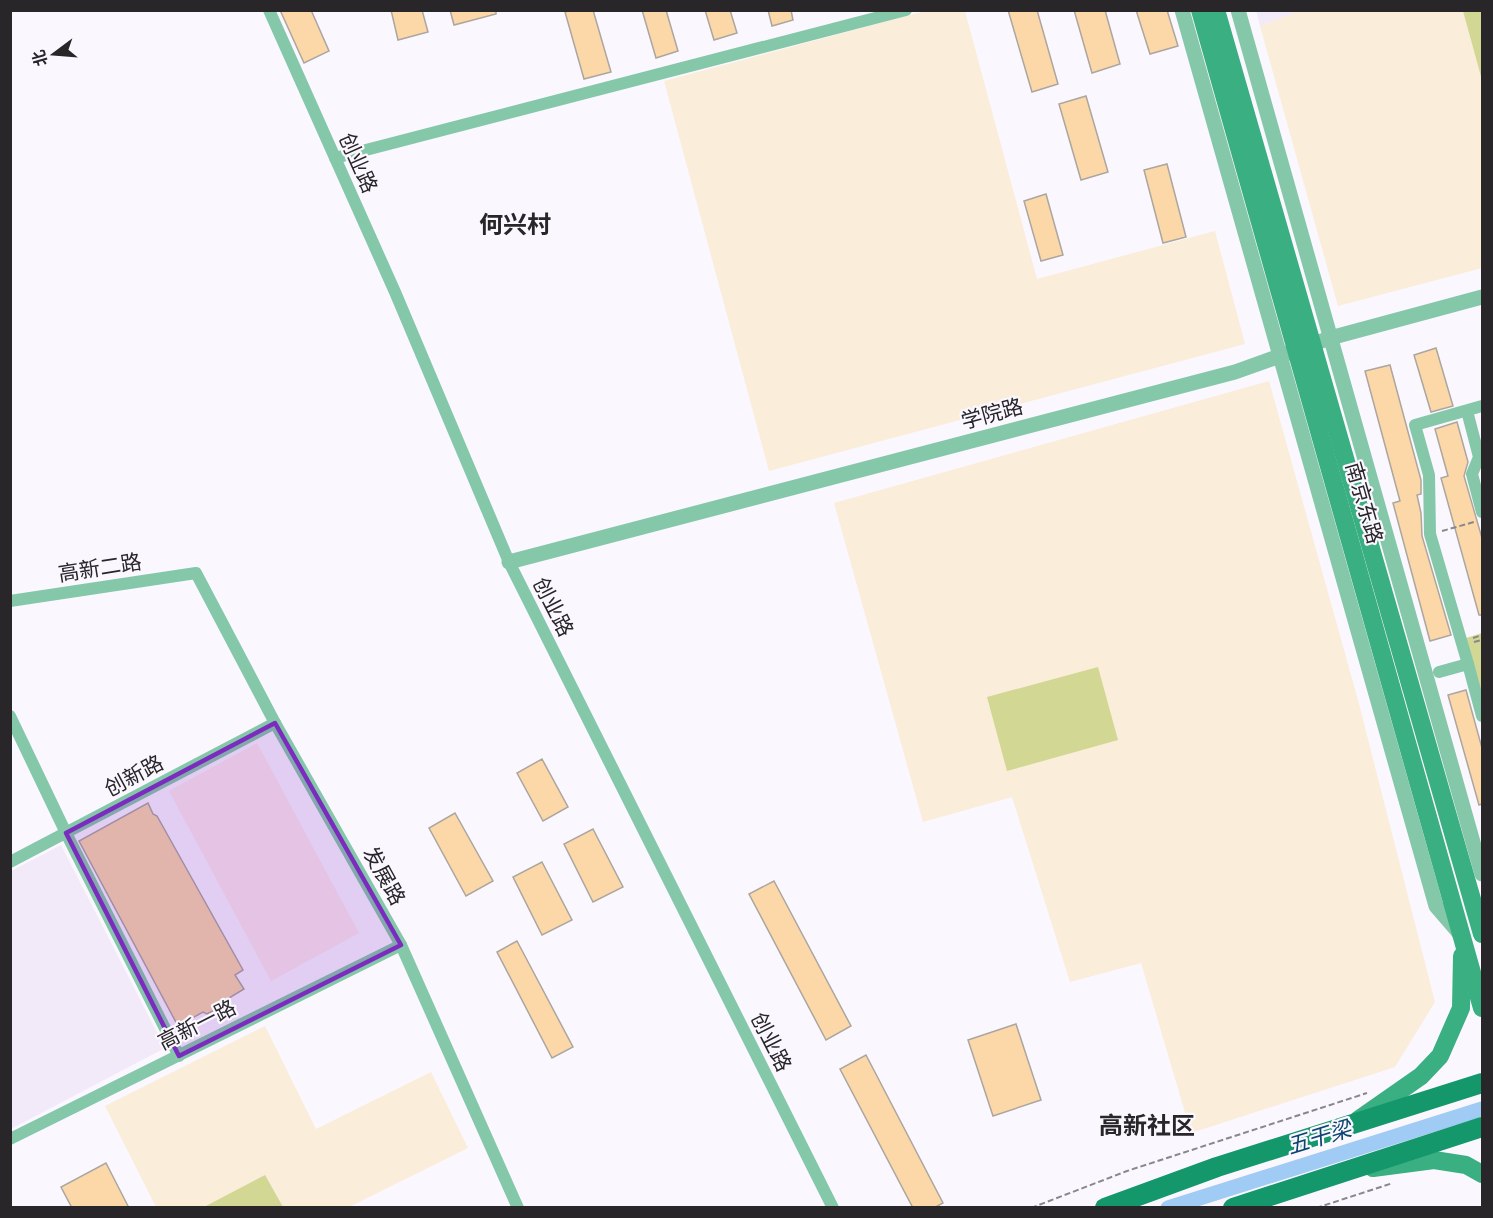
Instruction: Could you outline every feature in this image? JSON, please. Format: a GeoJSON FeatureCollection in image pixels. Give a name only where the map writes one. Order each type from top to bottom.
{"type":"FeatureCollection","features":[{"type":"Feature","properties":{"kind":"main road","name":"南京东路"},"geometry":{"type":"LineString","coordinates":[[1200,10],[1305,346],[1482,934]]}},
{"type":"Feature","properties":{"kind":"main road","name":"南京东路"},"geometry":{"type":"LineString","coordinates":[[1216,10],[1482,1008]]}},
{"type":"Feature","properties":{"kind":"main road"},"geometry":{"type":"LineString","coordinates":[[1352,1124],[1421,1076],[1440,1056],[1461,1008],[1462,936]]}},
{"type":"Feature","properties":{"kind":"main road"},"geometry":{"type":"LineString","coordinates":[[1105,1208],[1217,1167],[1482,1083]]}},
{"type":"Feature","properties":{"kind":"main road"},"geometry":{"type":"LineString","coordinates":[[1233,1208],[1482,1127]]}},
{"type":"Feature","properties":{"kind":"main road"},"geometry":{"type":"LineString","coordinates":[[1341,1173],[1434,1160],[1466,1165],[1482,1174]]}},
{"type":"Feature","properties":{"kind":"street","name":"创业路"},"geometry":{"type":"LineString","coordinates":[[268,10],[399,303],[509,562],[833,1208]]}},
{"type":"Feature","properties":{"kind":"street"},"geometry":{"type":"LineString","coordinates":[[335,158],[906,10]]}},
{"type":"Feature","properties":{"kind":"street"},"geometry":{"type":"LineString","coordinates":[[1182,10],[1436,906],[1462,936]]}},
{"type":"Feature","properties":{"kind":"street"},"geometry":{"type":"LineString","coordinates":[[1238,10],[1482,874]]}},
{"type":"Feature","properties":{"kind":"street","name":"学院路"},"geometry":{"type":"LineString","coordinates":[[509,562],[1235,372],[1330,338],[1482,297]]}},
{"type":"Feature","properties":{"kind":"street"},"geometry":{"type":"LineString","coordinates":[[1482,406],[1415,425],[1429,475],[1430,534],[1482,716]]}},
{"type":"Feature","properties":{"kind":"street"},"geometry":{"type":"LineString","coordinates":[[1467,411],[1479,457],[1472,474],[1482,512]]}},
{"type":"Feature","properties":{"kind":"street","name":"高新二路"},"geometry":{"type":"LineString","coordinates":[[10,601],[196,573]]}},
{"type":"Feature","properties":{"kind":"street","name":"发展路"},"geometry":{"type":"LineString","coordinates":[[196,573],[275,723],[400,945],[518,1208]]}},
{"type":"Feature","properties":{"kind":"street"},"geometry":{"type":"LineString","coordinates":[[1439,672],[1468,664]]}},
{"type":"Feature","properties":{"kind":"street"},"geometry":{"type":"LineString","coordinates":[[10,716],[66,833],[179,1056]]}},
{"type":"Feature","properties":{"kind":"street","name":"创新路"},"geometry":{"type":"LineString","coordinates":[[10,862],[275,723]]}},
{"type":"Feature","properties":{"kind":"street","name":"高新一路"},"geometry":{"type":"LineString","coordinates":[[10,1139],[400,945]]}},
{"type":"Feature","properties":{"kind":"path"},"geometry":{"type":"LineString","coordinates":[[1430,534],[1482,520]]}},
{"type":"Feature","properties":{"kind":"path"},"geometry":{"type":"LineString","coordinates":[[1031,1208],[1126,1171],[1376,1090]]}},
{"type":"Feature","properties":{"kind":"path"},"geometry":{"type":"LineString","coordinates":[[1316,1208],[1395,1182]]}},
{"type":"Feature","properties":{"kind":"highlighted area"},"geometry":{"type":"Polygon","coordinates":[[[275,723],[401,945],[179,1056],[66,833],[275,723]]]}},
{"type":"Feature","properties":{"kind":"shaded area"},"geometry":{"type":"Polygon","coordinates":[[[1256,10],[1300,11],[1260,26],[1256,10]]]}},
{"type":"Feature","properties":{"kind":"shaded area"},"geometry":{"type":"Polygon","coordinates":[[[925,11],[965,11],[1037,279],[1215,231],[1245,344],[769,471],[664,81],[925,11]]]}},
{"type":"Feature","properties":{"kind":"shaded area"},"geometry":{"type":"Polygon","coordinates":[[[1300,11],[1482,11],[1482,268],[1338,306],[1260,26],[1300,11]]]}},
{"type":"Feature","properties":{"kind":"shaded area"},"geometry":{"type":"Polygon","coordinates":[[[1269,381],[1358,700],[1435,1002],[1395,1067],[1191,1133],[1141,963],[1070,982],[1012,797],[923,822],[834,503],[1269,381]]]}},
{"type":"Feature","properties":{"kind":"shaded area"},"geometry":{"type":"Polygon","coordinates":[[[257,743],[359,933],[271,981],[169,791],[257,743]]]}},
{"type":"Feature","properties":{"kind":"shaded area"},"geometry":{"type":"Polygon","coordinates":[[[61,845],[165,1048],[11,1129],[11,871],[61,845]]]}},
{"type":"Feature","properties":{"kind":"shaded area"},"geometry":{"type":"Polygon","coordinates":[[[265,1026],[316,1129],[431,1072],[468,1148],[349,1207],[156,1207],[105,1106],[265,1026]]]}},
{"type":"Feature","properties":{"kind":"green space"},"geometry":{"type":"Polygon","coordinates":[[[1463,11],[1482,11],[1482,80],[1463,11]]]}},
{"type":"Feature","properties":{"kind":"green space"},"geometry":{"type":"Polygon","coordinates":[[[1482,633],[1482,707],[1463,639],[1482,633]]]}},
{"type":"Feature","properties":{"kind":"green space"},"geometry":{"type":"Polygon","coordinates":[[[1098,667],[1118,740],[1007,771],[987,697],[1098,667]]]}},
{"type":"Feature","properties":{"kind":"green space"},"geometry":{"type":"Polygon","coordinates":[[[265,1175],[283,1207],[204,1207],[265,1175]]]}},
{"type":"Feature","properties":{"kind":"building"},"geometry":{"type":"Polygon","coordinates":[[[280,10],[311,10],[329,51],[304,63],[280,10]]]}},
{"type":"Feature","properties":{"kind":"building"},"geometry":{"type":"Polygon","coordinates":[[[391,10],[422,10],[428,32],[398,40],[391,10]]]}},
{"type":"Feature","properties":{"kind":"building"},"geometry":{"type":"Polygon","coordinates":[[[450,10],[496,10],[496,14],[454,25],[450,10]]]}},
{"type":"Feature","properties":{"kind":"building"},"geometry":{"type":"Polygon","coordinates":[[[593,10],[611,72],[584,79],[565,12],[593,10]]]}},
{"type":"Feature","properties":{"kind":"building"},"geometry":{"type":"Polygon","coordinates":[[[642,10],[666,10],[678,51],[656,58],[642,10]]]}},
{"type":"Feature","properties":{"kind":"building"},"geometry":{"type":"Polygon","coordinates":[[[705,10],[730,10],[737,33],[714,40],[705,10]]]}},
{"type":"Feature","properties":{"kind":"building"},"geometry":{"type":"Polygon","coordinates":[[[768,10],[791,10],[793,20],[772,26],[768,10]]]}},
{"type":"Feature","properties":{"kind":"building"},"geometry":{"type":"Polygon","coordinates":[[[1008,10],[1037,10],[1058,84],[1032,92],[1008,10]]]}},
{"type":"Feature","properties":{"kind":"building"},"geometry":{"type":"Polygon","coordinates":[[[1074,10],[1105,10],[1120,64],[1092,73],[1074,10]]]}},
{"type":"Feature","properties":{"kind":"building"},"geometry":{"type":"Polygon","coordinates":[[[1136,10],[1167,10],[1178,46],[1150,54],[1136,10]]]}},
{"type":"Feature","properties":{"kind":"building"},"geometry":{"type":"Polygon","coordinates":[[[1086,96],[1108,172],[1081,180],[1059,104],[1086,96]]]}},
{"type":"Feature","properties":{"kind":"building"},"geometry":{"type":"Polygon","coordinates":[[[1167,164],[1186,237],[1163,243],[1144,170],[1167,164]]]}},
{"type":"Feature","properties":{"kind":"building"},"geometry":{"type":"Polygon","coordinates":[[[1046,194],[1063,255],[1041,261],[1024,201],[1046,194]]]}},
{"type":"Feature","properties":{"kind":"building"},"geometry":{"type":"Polygon","coordinates":[[[1436,348],[1453,406],[1431,412],[1414,355],[1436,348]]]}},
{"type":"Feature","properties":{"kind":"building"},"geometry":{"type":"Polygon","coordinates":[[[1390,365],[1421,480],[1421,494],[1417,495],[1422,536],[1451,635],[1430,641],[1393,503],[1400,501],[1365,371],[1390,365]]]}},
{"type":"Feature","properties":{"kind":"building"},"geometry":{"type":"Polygon","coordinates":[[[1457,422],[1468,462],[1464,476],[1482,538],[1482,615],[1479,615],[1441,478],[1448,476],[1435,429],[1457,422]]]}},
{"type":"Feature","properties":{"kind":"building"},"geometry":{"type":"Polygon","coordinates":[[[1466,690],[1482,748],[1482,804],[1479,805],[1448,695],[1466,690]]]}},
{"type":"Feature","properties":{"kind":"building"},"geometry":{"type":"Polygon","coordinates":[[[542,759],[568,807],[543,821],[517,773],[542,759]]]}},
{"type":"Feature","properties":{"kind":"building"},"geometry":{"type":"Polygon","coordinates":[[[148,803],[243,970],[235,975],[244,989],[224,1001],[222,1006],[207,1014],[203,1012],[178,1026],[79,841],[148,803]]]}},
{"type":"Feature","properties":{"kind":"building"},"geometry":{"type":"Polygon","coordinates":[[[455,813],[493,881],[466,896],[429,828],[455,813]]]}},
{"type":"Feature","properties":{"kind":"building"},"geometry":{"type":"Polygon","coordinates":[[[593,829],[623,887],[593,902],[564,844],[593,829]]]}},
{"type":"Feature","properties":{"kind":"building"},"geometry":{"type":"Polygon","coordinates":[[[542,862],[572,920],[542,935],[513,877],[542,862]]]}},
{"type":"Feature","properties":{"kind":"building"},"geometry":{"type":"Polygon","coordinates":[[[774,881],[851,1026],[826,1040],[749,894],[774,881]]]}},
{"type":"Feature","properties":{"kind":"building"},"geometry":{"type":"Polygon","coordinates":[[[517,941],[573,1047],[552,1058],[497,952],[517,941]]]}},
{"type":"Feature","properties":{"kind":"building"},"geometry":{"type":"Polygon","coordinates":[[[1016,1024],[1041,1100],[993,1116],[968,1040],[1016,1024]]]}},
{"type":"Feature","properties":{"kind":"building"},"geometry":{"type":"Polygon","coordinates":[[[866,1055],[943,1203],[934,1208],[913,1208],[840,1069],[866,1055]]]}},
{"type":"Feature","properties":{"kind":"building"},"geometry":{"type":"Polygon","coordinates":[[[106,1163],[129,1208],[72,1208],[61,1187],[106,1163]]]}},
{"type":"Feature","properties":{"kind":"waterway","name":"五干梁"},"geometry":{"type":"LineString","coordinates":[[1168,1208],[1482,1109]]}},
{"type":"Feature","properties":{"kind":"district","name":"何兴村"},"geometry":{"type":"Point","coordinates":[515,225]}},
{"type":"Feature","properties":{"kind":"district","name":"高新社区"},"geometry":{"type":"Point","coordinates":[1147,1126]}}]}
